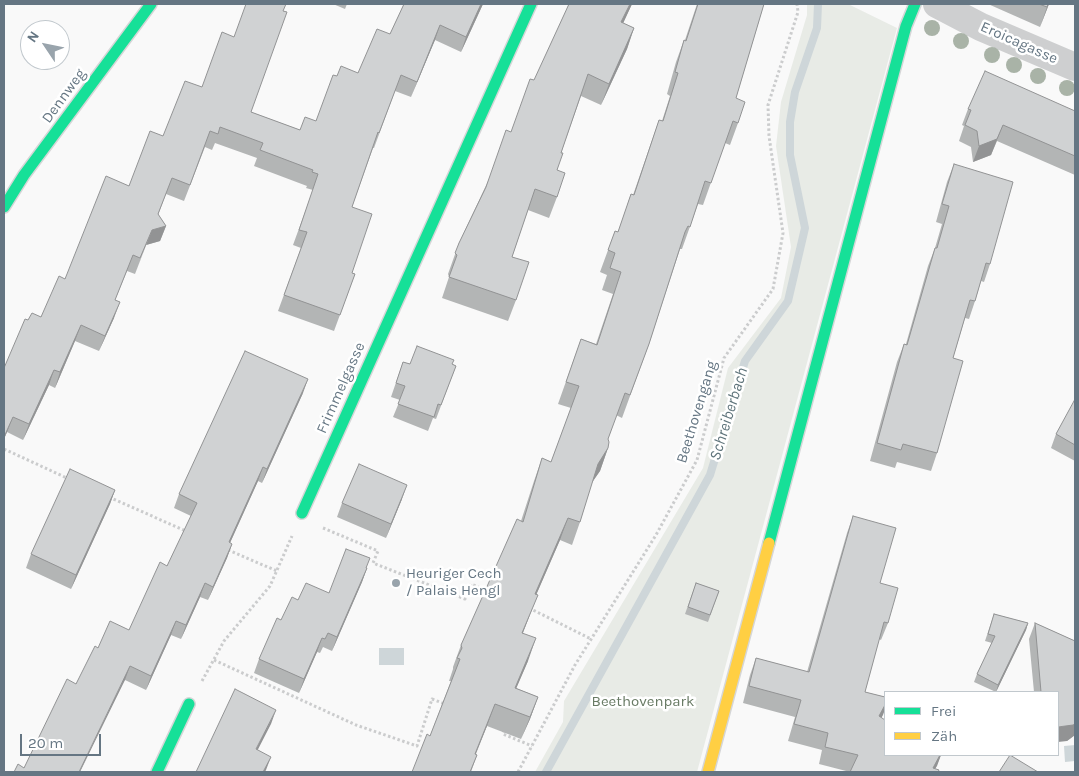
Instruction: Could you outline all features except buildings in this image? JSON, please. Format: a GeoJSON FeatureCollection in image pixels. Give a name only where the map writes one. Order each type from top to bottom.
{"type":"FeatureCollection","features":[{"type":"Feature","properties":{"kind":"street","name":"Dennweg"},"geometry":{"type":"LineString","coordinates":[[4,207],[24,175],[151,4]]}},
{"type":"Feature","properties":{"kind":"street","name":"Frimmelgasse"},"geometry":{"type":"LineString","coordinates":[[301,516],[532,4]]}},
{"type":"Feature","properties":{"kind":"street"},"geometry":{"type":"LineString","coordinates":[[708,772],[903,36],[915,4]]}},
{"type":"Feature","properties":{"kind":"street","name":"Eroicagasse"},"geometry":{"type":"LineString","coordinates":[[952,7],[981,27],[1075,67]]}},
{"type":"Feature","properties":{"kind":"street"},"geometry":{"type":"LineString","coordinates":[[157,772],[189,704]]}},
{"type":"Feature","properties":{"kind":"path","name":"Beethovengang"},"geometry":{"type":"LineString","coordinates":[[518,772],[575,665],[656,535],[697,460],[724,358],[774,289],[784,233],[769,136],[768,105],[798,12],[797,4]]}},
{"type":"Feature","properties":{"kind":"path"},"geometry":{"type":"LineString","coordinates":[[4,449],[76,482]]}},
{"type":"Feature","properties":{"kind":"path"},"geometry":{"type":"LineString","coordinates":[[103,494],[193,535]]}},
{"type":"Feature","properties":{"kind":"path"},"geometry":{"type":"LineString","coordinates":[[189,704],[224,641],[270,586],[301,516],[378,551],[373,562],[465,600],[471,584],[493,593]]}},
{"type":"Feature","properties":{"kind":"path"},"geometry":{"type":"LineString","coordinates":[[220,547],[277,571]]}},
{"type":"Feature","properties":{"kind":"path"},"geometry":{"type":"LineString","coordinates":[[523,605],[591,639]]}},
{"type":"Feature","properties":{"kind":"path"},"geometry":{"type":"LineString","coordinates":[[214,660],[356,725],[417,746],[432,699],[450,706]]}},
{"type":"Feature","properties":{"kind":"path"},"geometry":{"type":"LineString","coordinates":[[505,728],[502,734],[532,746]]}},
{"type":"Feature","properties":{"kind":"green space","name":"Beethovenpark"},"geometry":{"type":"Polygon","coordinates":[[[807,4],[848,4],[897,28],[697,772],[535,772],[563,722],[564,701],[703,468],[728,368],[781,298],[791,247],[776,146],[781,102],[807,15],[807,4]]]}},
{"type":"Feature","properties":{"kind":"shaded area"},"geometry":{"type":"Polygon","coordinates":[[[379,648],[404,648],[404,665],[379,665],[379,648]]]}},
{"type":"Feature","properties":{"kind":"shaded area"},"geometry":{"type":"Polygon","coordinates":[[[1075,745],[1075,761],[1065,762],[1064,746],[1075,745]]]}},
{"type":"Feature","properties":{"kind":"waterway","name":"Schreiberbach"},"geometry":{"type":"LineString","coordinates":[[546,772],[710,475],[745,361],[788,301],[805,228],[790,155],[790,122],[795,92],[817,28],[818,4]]}},
{"type":"Feature","properties":{"kind":"traffic: fast"},"geometry":{"type":"LineString","coordinates":[[4,207],[24,175],[151,4]]}},
{"type":"Feature","properties":{"kind":"traffic: fast"},"geometry":{"type":"LineString","coordinates":[[302,513],[531,4]]}},
{"type":"Feature","properties":{"kind":"traffic: fast"},"geometry":{"type":"LineString","coordinates":[[769,543],[906,26],[915,4]]}},
{"type":"Feature","properties":{"kind":"traffic: fast"},"geometry":{"type":"LineString","coordinates":[[157,772],[189,704]]}},
{"type":"Feature","properties":{"kind":"traffic: slow"},"geometry":{"type":"LineString","coordinates":[[708,772],[769,543]]}},
{"type":"Feature","properties":{"kind":"place","name":"Heuriger Cech / Palais Hengl"},"geometry":{"type":"Point","coordinates":[396,583]}}]}
